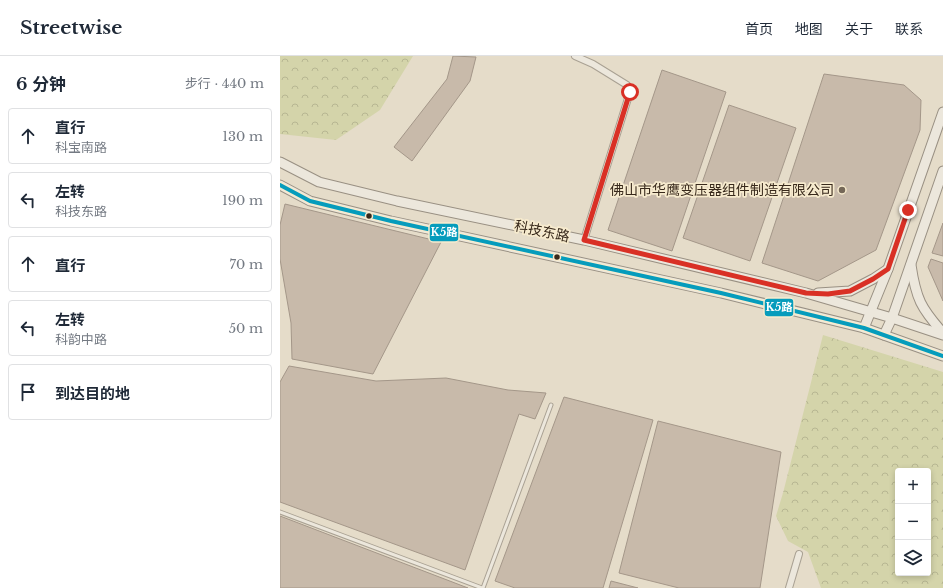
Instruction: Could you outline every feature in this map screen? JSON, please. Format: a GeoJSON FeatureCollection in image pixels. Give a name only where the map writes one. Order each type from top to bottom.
{"type":"FeatureCollection","features":[{"type":"Feature","properties":{"kind":"main road"},"geometry":{"type":"LineString","coordinates":[[864,328],[888,269],[943,112]]}},
{"type":"Feature","properties":{"kind":"main road","name":"科技东路"},"geometry":{"type":"LineString","coordinates":[[280,162],[320,182],[397,201],[584,240],[806,293]]}},
{"type":"Feature","properties":{"kind":"main road"},"geometry":{"type":"LineString","coordinates":[[884,335],[892,318],[943,171]]}},
{"type":"Feature","properties":{"kind":"main road","name":"科技东路"},"geometry":{"type":"LineString","coordinates":[[280,185],[310,201],[406,224],[721,293],[864,328],[943,356]]}},
{"type":"Feature","properties":{"kind":"main road"},"geometry":{"type":"LineString","coordinates":[[910,263],[913,283],[919,301],[927,315],[943,334]]}},
{"type":"Feature","properties":{"kind":"main road"},"geometry":{"type":"LineString","coordinates":[[806,293],[828,294],[850,291],[888,269]]}},
{"type":"Feature","properties":{"kind":"main road"},"geometry":{"type":"LineString","coordinates":[[806,293],[943,334]]}},
{"type":"Feature","properties":{"kind":"street"},"geometry":{"type":"LineString","coordinates":[[575,56],[593,64],[627,85],[630,92],[584,240]]}},
{"type":"Feature","properties":{"kind":"street"},"geometry":{"type":"LineString","coordinates":[[789,588],[799,554]]}},
{"type":"Feature","properties":{"kind":"lane"},"geometry":{"type":"LineString","coordinates":[[280,512],[482,588],[551,405]]}},
{"type":"Feature","properties":{"kind":"green space"},"geometry":{"type":"Polygon","coordinates":[[[280,56],[413,56],[380,110],[336,140],[280,134],[280,56]]]}},
{"type":"Feature","properties":{"kind":"green space"},"geometry":{"type":"Polygon","coordinates":[[[823,335],[943,372],[943,588],[821,588],[808,552],[788,541],[776,516],[823,335]]]}},
{"type":"Feature","properties":{"kind":"building"},"geometry":{"type":"Polygon","coordinates":[[[453,56],[476,57],[470,81],[412,161],[394,147],[447,79],[453,56]]]}},
{"type":"Feature","properties":{"kind":"building"},"geometry":{"type":"Polygon","coordinates":[[[662,70],[726,92],[672,251],[608,230],[662,70]]]}},
{"type":"Feature","properties":{"kind":"building","name":"佛山市华鹰变压器组件制造有限公司"},"geometry":{"type":"Polygon","coordinates":[[[824,74],[904,85],[921,100],[920,130],[876,250],[818,281],[762,263],[824,74]]]}},
{"type":"Feature","properties":{"kind":"building"},"geometry":{"type":"Polygon","coordinates":[[[729,105],[796,128],[750,261],[683,238],[729,105]]]}},
{"type":"Feature","properties":{"kind":"building"},"geometry":{"type":"Polygon","coordinates":[[[285,204],[441,242],[373,374],[292,359],[291,323],[280,259],[280,225],[285,204]]]}},
{"type":"Feature","properties":{"kind":"building"},"geometry":{"type":"Polygon","coordinates":[[[943,223],[943,256],[932,253],[943,223]]]}},
{"type":"Feature","properties":{"kind":"building"},"geometry":{"type":"Polygon","coordinates":[[[931,259],[943,263],[943,301],[928,267],[931,259]]]}},
{"type":"Feature","properties":{"kind":"building"},"geometry":{"type":"Polygon","coordinates":[[[289,366],[376,381],[446,378],[508,390],[546,393],[535,419],[519,414],[465,570],[280,502],[280,382],[289,366]]]}},
{"type":"Feature","properties":{"kind":"building"},"geometry":{"type":"Polygon","coordinates":[[[564,397],[653,420],[603,588],[515,588],[495,581],[564,397]]]}},
{"type":"Feature","properties":{"kind":"building"},"geometry":{"type":"Polygon","coordinates":[[[658,421],[781,452],[760,588],[679,588],[619,573],[658,421]]]}},
{"type":"Feature","properties":{"kind":"building"},"geometry":{"type":"Polygon","coordinates":[[[280,516],[468,588],[280,588],[280,516]]]}},
{"type":"Feature","properties":{"kind":"building"},"geometry":{"type":"Polygon","coordinates":[[[611,581],[638,588],[609,588],[611,581]]]}},
{"type":"Feature","properties":{"kind":"transit line","name":"K5路"},"geometry":{"type":"LineString","coordinates":[[280,185],[310,201],[391,221],[721,293],[864,328],[943,356]]}},
{"type":"Feature","properties":{"kind":"place","name":"佛山市华鹰变压器组件制造有限公司"},"geometry":{"type":"Point","coordinates":[842,190]}},
{"type":"Feature","properties":{"kind":"route"},"geometry":{"type":"LineString","coordinates":[[630,92],[584,240],[806,293],[828,294],[850,291],[888,269],[908,210]]}}]}
